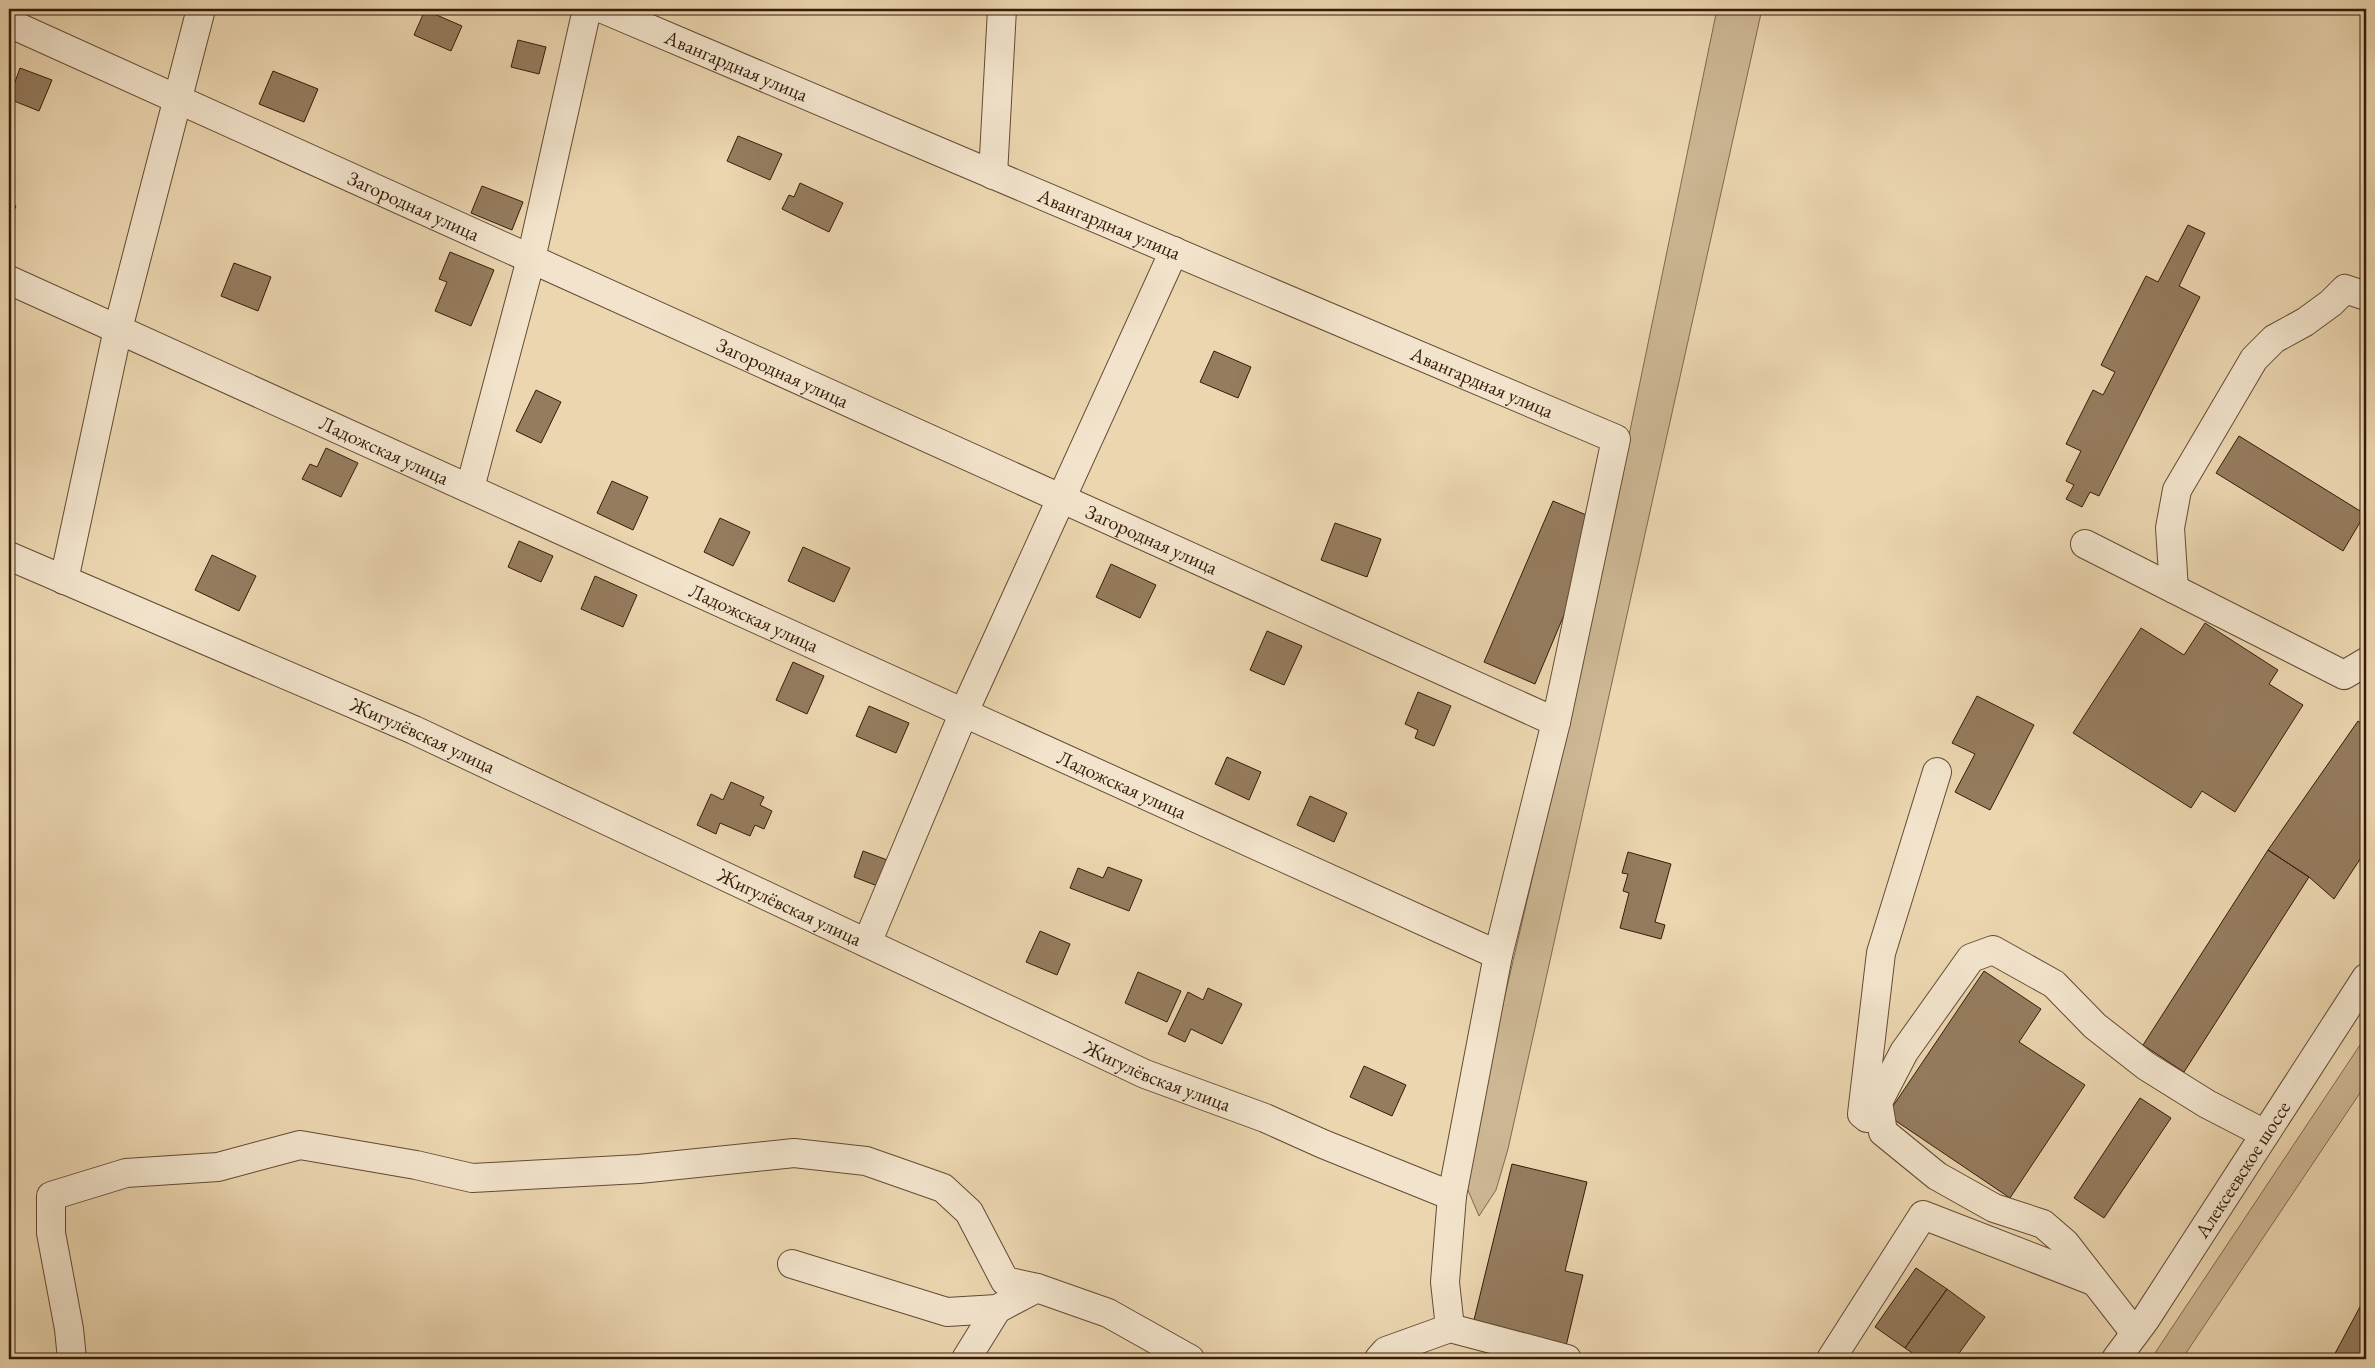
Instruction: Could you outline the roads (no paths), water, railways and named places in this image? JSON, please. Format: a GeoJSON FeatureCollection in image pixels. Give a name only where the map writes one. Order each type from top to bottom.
{"type":"FeatureCollection","features":[{"type":"Feature","properties":{"kind":"street"},"geometry":{"type":"LineString","coordinates":[[64,580],[118,329],[201,9]]}},
{"type":"Feature","properties":{"kind":"street"},"geometry":{"type":"LineString","coordinates":[[470,488],[531,259],[587,9]]}},
{"type":"Feature","properties":{"kind":"street","name":"Авангардная улица"},"geometry":{"type":"LineString","coordinates":[[603,9],[1616,439],[1556,722]]}},
{"type":"Feature","properties":{"kind":"street"},"geometry":{"type":"LineString","coordinates":[[993,175],[1002,9]]}},
{"type":"Feature","properties":{"kind":"street","name":"Загородная улица"},"geometry":{"type":"LineString","coordinates":[[9,23],[1556,722]]}},
{"type":"Feature","properties":{"kind":"street"},"geometry":{"type":"LineString","coordinates":[[867,944],[964,712],[1174,251]]}},
{"type":"Feature","properties":{"kind":"street","name":"Ладожская улица"},"geometry":{"type":"LineString","coordinates":[[9,280],[1498,955]]}},
{"type":"Feature","properties":{"kind":"street"},"geometry":{"type":"LineString","coordinates":[[2174,589],[2170,528],[2177,490],[2254,358],[2274,339],[2305,322],[2331,303],[2345,289],[2366,296]]}},
{"type":"Feature","properties":{"kind":"street"},"geometry":{"type":"LineString","coordinates":[[2085,544],[2344,675],[2366,662]]}},
{"type":"Feature","properties":{"kind":"street","name":"Жигулёвская улица"},"geometry":{"type":"LineString","coordinates":[[9,556],[414,730],[1145,1074],[1265,1118],[1323,1144],[1452,1196]]}},
{"type":"Feature","properties":{"kind":"street"},"geometry":{"type":"LineString","coordinates":[[1450,1328],[1445,1282],[1452,1196],[1498,955],[1556,722]]}},
{"type":"Feature","properties":{"kind":"street"},"geometry":{"type":"LineString","coordinates":[[1937,772],[1881,953],[1862,1114],[1937,1176],[1994,1208],[2043,1224],[2065,1243],[2135,1333]]}},
{"type":"Feature","properties":{"kind":"street"},"geometry":{"type":"LineString","coordinates":[[1883,1132],[1878,1102],[1904,1052],[1971,958],[1993,950],[2054,984],[2095,1026],[2146,1066],[2207,1104],[2265,1134]]}},
{"type":"Feature","properties":{"kind":"street","name":"Алексеевское шоссе"},"geometry":{"type":"LineString","coordinates":[[2116,1359],[2135,1333],[2366,978]]}},
{"type":"Feature","properties":{"kind":"street"},"geometry":{"type":"LineString","coordinates":[[72,1359],[69,1328],[51,1234],[51,1196],[126,1173],[218,1167],[300,1145],[416,1165],[472,1178],[639,1168],[794,1153],[866,1161],[943,1188],[968,1212],[1005,1281],[1037,1288],[1108,1313],[1190,1359]]}},
{"type":"Feature","properties":{"kind":"street"},"geometry":{"type":"LineString","coordinates":[[1830,1359],[1923,1215],[2093,1281]]}},
{"type":"Feature","properties":{"kind":"street"},"geometry":{"type":"LineString","coordinates":[[792,1264],[947,1312],[997,1309],[1037,1288]]}},
{"type":"Feature","properties":{"kind":"street"},"geometry":{"type":"LineString","coordinates":[[966,1359],[997,1309]]}},
{"type":"Feature","properties":{"kind":"street"},"geometry":{"type":"LineString","coordinates":[[1380,1359],[1386,1351],[1450,1328],[1567,1359]]}}]}
